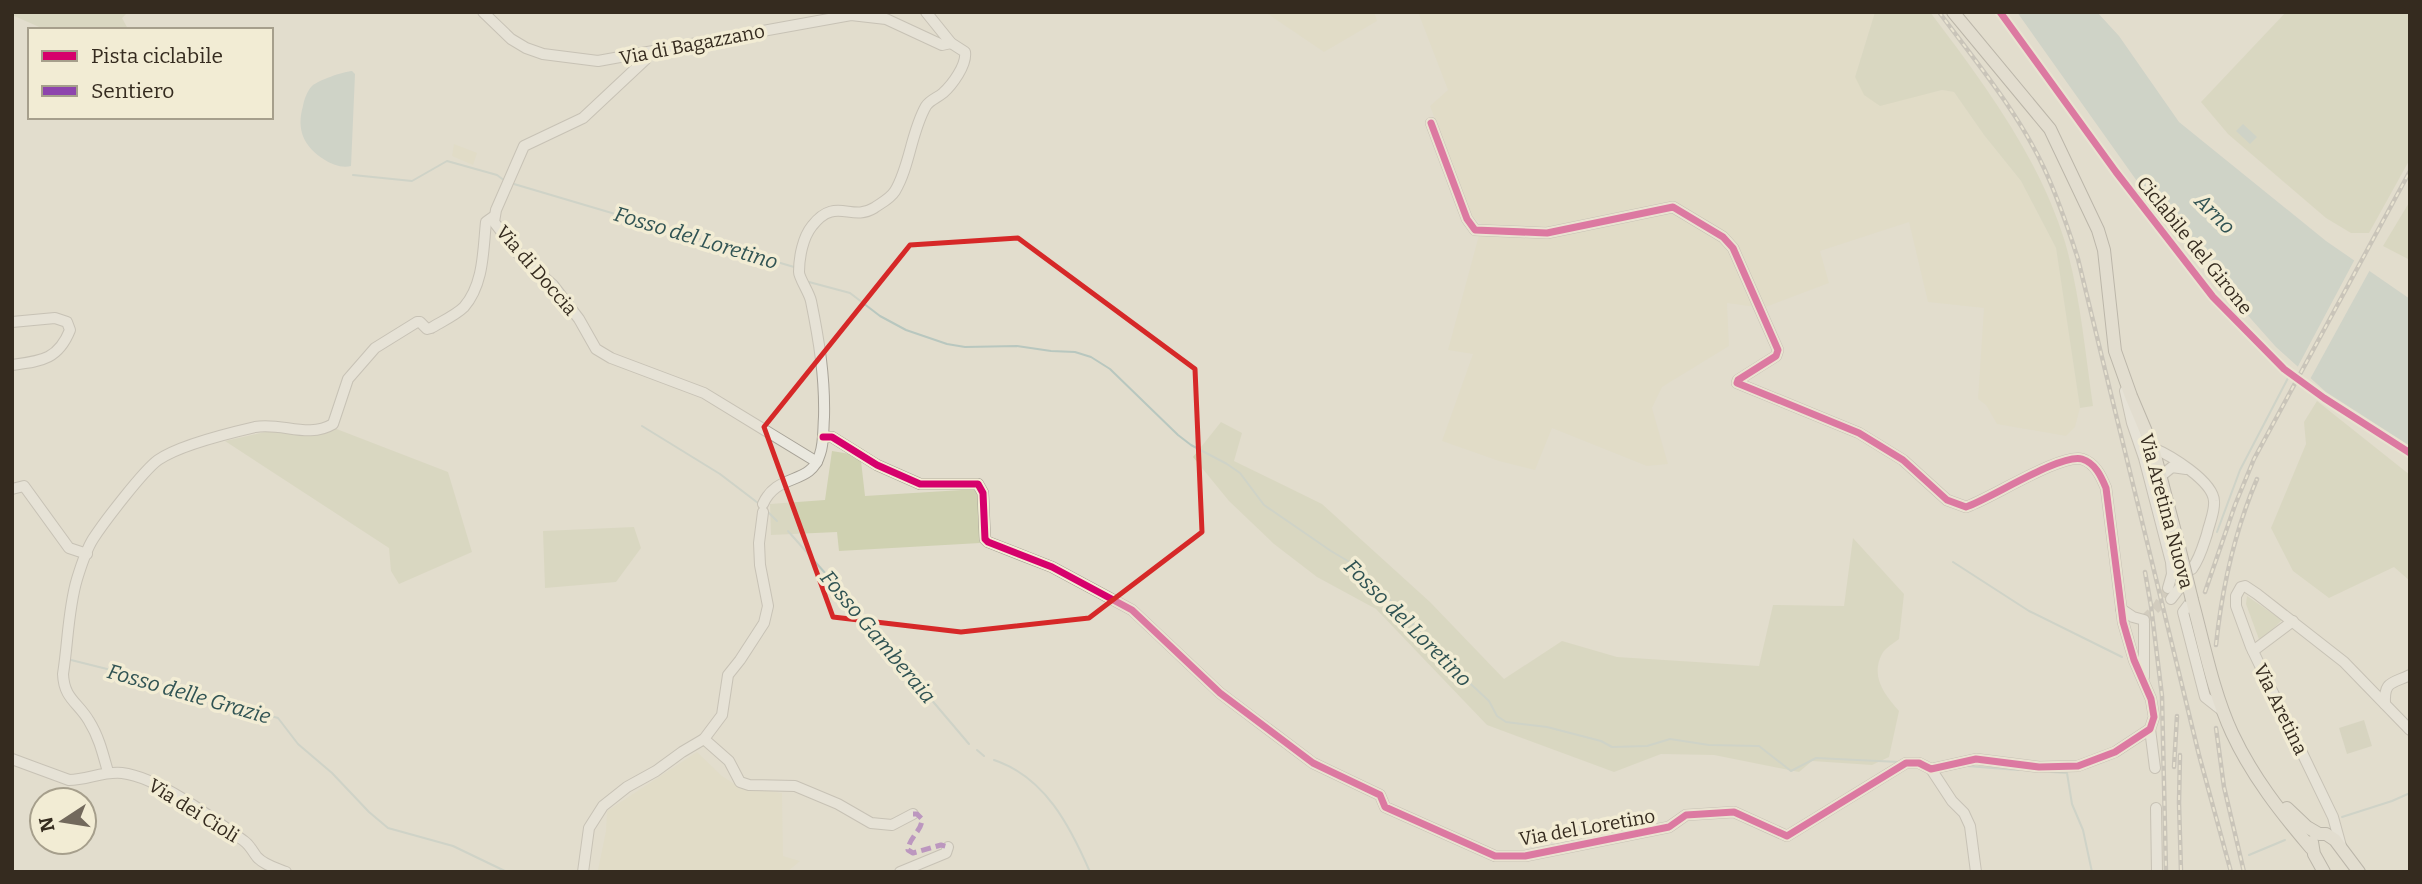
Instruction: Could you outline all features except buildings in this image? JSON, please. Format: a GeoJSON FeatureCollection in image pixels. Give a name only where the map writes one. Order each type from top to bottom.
{"type":"FeatureCollection","features":[{"type":"Feature","properties":{"kind":"main road","name":"Via Aretina Nuova"},"geometry":{"type":"LineString","coordinates":[[1953,12],[2050,129],[2094,220],[2104,250],[2113,339],[2122,374],[2153,448],[2224,712],[2245,757],[2287,821],[2311,848],[2324,872]]}},
{"type":"Feature","properties":{"kind":"main road","name":"Via Aretina Nuova"},"geometry":{"type":"LineString","coordinates":[[2268,792],[2303,825],[2320,834],[2331,836],[2341,846]]}},
{"type":"Feature","properties":{"kind":"main road"},"geometry":{"type":"LineString","coordinates":[[2311,848],[2313,839],[2320,834]]}},
{"type":"Feature","properties":{"kind":"main road"},"geometry":{"type":"LineString","coordinates":[[2341,846],[2359,872]]}},
{"type":"Feature","properties":{"kind":"street","name":"Via di Bagazzano"},"geometry":{"type":"LineString","coordinates":[[483,12],[511,39],[526,48],[542,54],[598,61],[851,15],[886,19],[942,45],[951,43]]}},
{"type":"Feature","properties":{"kind":"street"},"geometry":{"type":"LineString","coordinates":[[583,872],[589,828],[603,806],[627,787],[704,739],[723,712],[728,675],[764,623],[768,606],[760,565],[759,543],[763,508],[774,487],[815,467],[823,437],[821,350],[809,293],[799,273],[804,241],[812,226],[830,211],[868,211],[894,192],[928,103],[943,93],[965,61],[965,52],[951,43],[926,12]]}},
{"type":"Feature","properties":{"kind":"street","name":"Via di Doccia"},"geometry":{"type":"LineString","coordinates":[[649,52],[646,59],[583,118],[524,146],[494,217],[498,228],[520,256],[553,285],[579,319],[596,349],[640,370],[704,393],[817,462]]}},
{"type":"Feature","properties":{"kind":"street"},"geometry":{"type":"LineString","coordinates":[[1431,123],[1467,219],[1475,230],[1547,233],[1673,207],[1723,237],[1732,248],[1778,351],[1776,356],[1743,375],[1738,383],[1859,433],[1903,460],[1947,499],[1966,507],[1981,502],[2062,460],[2082,459],[2090,464],[2100,473],[2106,488],[2123,622],[2151,699],[2154,717],[2150,729],[2155,768]]}},
{"type":"Feature","properties":{"kind":"street"},"geometry":{"type":"LineString","coordinates":[[108,772],[98,736],[87,717],[68,696],[62,674],[77,580],[96,534],[159,459],[255,427],[278,425],[302,431],[316,431],[332,424],[348,379],[375,348],[416,322],[420,322],[427,329],[431,328],[463,308],[483,263],[486,222],[494,217]]}},
{"type":"Feature","properties":{"kind":"street"},"geometry":{"type":"LineString","coordinates":[[12,322],[55,318],[67,322],[70,330],[66,342],[54,354],[43,360],[12,365]]}},
{"type":"Feature","properties":{"kind":"street"},"geometry":{"type":"LineString","coordinates":[[2122,374],[2132,423],[2171,562],[2169,594],[2181,586]]}},
{"type":"Feature","properties":{"kind":"street","name":"Via del Loretino"},"geometry":{"type":"LineString","coordinates":[[823,437],[832,438],[877,464],[920,484],[978,484],[983,494],[985,539],[988,542],[1042,562],[1132,610],[1220,693],[1312,763],[1380,795],[1385,807],[1494,856],[1525,856],[1660,829],[1669,827],[1686,815],[1734,812],[1787,836],[1897,766],[1906,763],[1919,763],[1931,769],[1976,759],[2039,767],[2078,766],[2115,752],[2150,729]]}},
{"type":"Feature","properties":{"kind":"street"},"geometry":{"type":"LineString","coordinates":[[2153,448],[2176,460],[2208,488],[2214,503],[2201,552],[2192,569]]}},
{"type":"Feature","properties":{"kind":"street"},"geometry":{"type":"LineString","coordinates":[[2161,476],[2172,467],[2188,470]]}},
{"type":"Feature","properties":{"kind":"street"},"geometry":{"type":"LineString","coordinates":[[12,489],[24,486],[69,548],[87,554]]}},
{"type":"Feature","properties":{"kind":"street","name":"Via Aretina"},"geometry":{"type":"LineString","coordinates":[[2293,621],[2245,586],[2241,587],[2236,606],[2253,652],[2330,810],[2341,846]]}},
{"type":"Feature","properties":{"kind":"street"},"geometry":{"type":"LineString","coordinates":[[2121,609],[2145,622]]}},
{"type":"Feature","properties":{"kind":"street"},"geometry":{"type":"LineString","coordinates":[[2253,652],[2293,621],[2344,662],[2410,730]]}},
{"type":"Feature","properties":{"kind":"street"},"geometry":{"type":"LineString","coordinates":[[2123,622],[2145,622]]}},
{"type":"Feature","properties":{"kind":"street"},"geometry":{"type":"LineString","coordinates":[[2128,641],[2145,622]]}},
{"type":"Feature","properties":{"kind":"street"},"geometry":{"type":"LineString","coordinates":[[2144,684],[2145,622]]}},
{"type":"Feature","properties":{"kind":"street"},"geometry":{"type":"LineString","coordinates":[[2385,704],[2387,685],[2410,675]]}},
{"type":"Feature","properties":{"kind":"street"},"geometry":{"type":"LineString","coordinates":[[704,739],[729,761],[740,782],[749,785],[795,786],[838,804],[871,823],[892,825],[913,814]]}},
{"type":"Feature","properties":{"kind":"street","name":"Via dei Cioli"},"geometry":{"type":"LineString","coordinates":[[12,759],[69,780],[108,772],[144,779],[177,796],[247,843],[263,862],[286,872]]}},
{"type":"Feature","properties":{"kind":"street"},"geometry":{"type":"LineString","coordinates":[[1931,769],[1952,801],[1965,813],[1970,826],[1976,872]]}},
{"type":"Feature","properties":{"kind":"street"},"geometry":{"type":"LineString","coordinates":[[2157,808],[2157,872]]}},
{"type":"Feature","properties":{"kind":"street"},"geometry":{"type":"LineString","coordinates":[[2320,834],[2328,821],[2330,810]]}},
{"type":"Feature","properties":{"kind":"street"},"geometry":{"type":"LineString","coordinates":[[900,872],[946,853],[948,847]]}},
{"type":"Feature","properties":{"kind":"highlighted area"},"geometry":{"type":"Polygon","coordinates":[[[1018,238],[1195,369],[1202,532],[1089,618],[961,632],[833,617],[764,427],[910,245],[1018,238]]]}},
{"type":"Feature","properties":{"kind":"shaded area"},"geometry":{"type":"Polygon","coordinates":[[[1265,12],[1374,12],[1377,21],[1324,52],[1265,12]]]}},
{"type":"Feature","properties":{"kind":"shaded area"},"geometry":{"type":"Polygon","coordinates":[[[1418,12],[1875,12],[1855,77],[1925,94],[1942,90],[1954,92],[2021,181],[2056,248],[2080,408],[2075,427],[2066,436],[1997,424],[1986,405],[1978,399],[1984,308],[1928,302],[1909,222],[1820,251],[1829,283],[1763,308],[1727,303],[1729,346],[1662,387],[1652,408],[1668,464],[1647,466],[1552,428],[1535,470],[1499,461],[1442,441],[1473,354],[1448,350],[1482,224],[1471,216],[1430,106],[1448,90],[1418,12]]]}},
{"type":"Feature","properties":{"kind":"shaded area"},"geometry":{"type":"Polygon","coordinates":[[[454,144],[477,153],[473,165],[452,156],[454,144]]]}},
{"type":"Feature","properties":{"kind":"shaded area"},"geometry":{"type":"Polygon","coordinates":[[[697,752],[722,776],[739,787],[782,793],[783,856],[800,861],[787,872],[589,872],[598,870],[607,811],[697,752]]]}},
{"type":"Feature","properties":{"kind":"green space"},"geometry":{"type":"Polygon","coordinates":[[[12,12],[128,12],[122,18],[127,28],[41,28],[12,15],[12,12]]]}},
{"type":"Feature","properties":{"kind":"green space"},"geometry":{"type":"Polygon","coordinates":[[[1875,12],[1930,12],[1989,93],[2025,150],[2054,211],[2065,242],[2078,302],[2093,406],[2080,408],[2056,248],[2021,181],[1954,92],[1942,90],[1880,106],[1864,95],[1855,77],[1875,12]]]}},
{"type":"Feature","properties":{"kind":"green space"},"geometry":{"type":"Polygon","coordinates":[[[2286,12],[2410,12],[2410,159],[2369,233],[2351,233],[2326,218],[2228,134],[2201,102],[2286,12]]]}},
{"type":"Feature","properties":{"kind":"green space"},"geometry":{"type":"Polygon","coordinates":[[[2410,201],[2410,260],[2383,246],[2410,201]]]}},
{"type":"Feature","properties":{"kind":"green space"},"geometry":{"type":"Polygon","coordinates":[[[2317,401],[2410,475],[2410,581],[2394,567],[2329,598],[2293,571],[2271,528],[2306,444],[2304,422],[2317,401]]]}},
{"type":"Feature","properties":{"kind":"green space"},"geometry":{"type":"Polygon","coordinates":[[[1221,422],[1242,433],[1234,461],[1322,504],[1430,602],[1504,679],[1562,641],[1617,657],[1759,666],[1773,605],[1844,606],[1853,538],[1904,594],[1899,639],[1883,652],[1878,670],[1878,678],[1884,692],[1899,711],[1889,757],[1872,765],[1812,761],[1799,772],[1714,755],[1661,754],[1614,772],[1487,725],[1376,609],[1317,577],[1274,544],[1229,501],[1193,457],[1221,422]]]}},
{"type":"Feature","properties":{"kind":"green space"},"geometry":{"type":"Polygon","coordinates":[[[334,428],[448,472],[472,552],[399,584],[391,571],[389,548],[225,441],[274,430],[334,428]]]}},
{"type":"Feature","properties":{"kind":"green space"},"geometry":{"type":"Polygon","coordinates":[[[832,451],[850,454],[861,461],[865,496],[978,489],[980,543],[839,551],[837,532],[771,535],[770,504],[825,500],[832,451]]]}},
{"type":"Feature","properties":{"kind":"green space"},"geometry":{"type":"Polygon","coordinates":[[[634,527],[641,548],[616,582],[545,588],[543,531],[634,527]]]}},
{"type":"Feature","properties":{"kind":"green space"},"geometry":{"type":"Polygon","coordinates":[[[2247,596],[2282,620],[2260,642],[2246,604],[2247,596]]]}},
{"type":"Feature","properties":{"kind":"green space"},"geometry":{"type":"Polygon","coordinates":[[[2364,720],[2372,746],[2347,754],[2339,728],[2364,720]]]}},
{"type":"Feature","properties":{"kind":"water","name":"Arno"},"geometry":{"type":"Polygon","coordinates":[[[2017,12],[2097,12],[2119,36],[2179,122],[2326,241],[2410,299],[2410,446],[2326,392],[2276,347],[2171,229],[2017,12]]]}},
{"type":"Feature","properties":{"kind":"water"},"geometry":{"type":"Polygon","coordinates":[[[352,71],[355,74],[351,166],[334,165],[307,144],[301,130],[301,115],[312,86],[352,71]]]}},
{"type":"Feature","properties":{"kind":"water"},"geometry":{"type":"Polygon","coordinates":[[[2243,124],[2257,137],[2250,144],[2236,131],[2243,124]]]}},
{"type":"Feature","properties":{"kind":"pier"},"geometry":{"type":"Polygon","coordinates":[[[2356,257],[2371,268],[2309,381],[2296,370],[2356,257]]]}},
{"type":"Feature","properties":{"kind":"waterway"},"geometry":{"type":"LineString","coordinates":[[353,175],[412,181],[447,161],[497,175],[505,181]]}},
{"type":"Feature","properties":{"kind":"waterway","name":"Fosso del Loretino"},"geometry":{"type":"LineString","coordinates":[[514,184],[794,267]]}},
{"type":"Feature","properties":{"kind":"waterway","name":"Fosso del Loretino"},"geometry":{"type":"LineString","coordinates":[[809,282],[850,293],[880,316],[906,330],[947,344],[965,347],[1017,346],[1075,352],[1091,357],[1110,369],[1178,435],[1240,473],[1264,505],[1358,567],[1430,642],[1453,661],[1460,674],[1489,701],[1497,716],[1506,722],[1547,727],[1601,741],[1612,747],[1647,746],[1670,739],[1709,745],[1759,746],[1791,771],[1816,758],[1899,762]]}},
{"type":"Feature","properties":{"kind":"waterway"},"geometry":{"type":"LineString","coordinates":[[2217,532],[2240,470],[2288,378]]}},
{"type":"Feature","properties":{"kind":"waterway","name":"Fosso Gamberaia"},"geometry":{"type":"LineString","coordinates":[[642,426],[720,474],[758,503]]}},
{"type":"Feature","properties":{"kind":"waterway","name":"Fosso Gamberaia"},"geometry":{"type":"LineString","coordinates":[[767,511],[777,521]]}},
{"type":"Feature","properties":{"kind":"waterway","name":"Fosso Gamberaia"},"geometry":{"type":"LineString","coordinates":[[788,531],[825,573],[836,590],[848,598],[892,657],[969,744]]}},
{"type":"Feature","properties":{"kind":"waterway"},"geometry":{"type":"LineString","coordinates":[[1953,562],[2029,611],[2122,657]]}},
{"type":"Feature","properties":{"kind":"waterway","name":"Fosso delle Grazie"},"geometry":{"type":"LineString","coordinates":[[71,660],[278,718],[298,744],[388,828],[453,846],[507,872]]}},
{"type":"Feature","properties":{"kind":"waterway","name":"Fosso Gamberaia"},"geometry":{"type":"LineString","coordinates":[[977,750],[984,756]]}},
{"type":"Feature","properties":{"kind":"waterway","name":"Fosso Gamberaia"},"geometry":{"type":"LineString","coordinates":[[994,760],[1028,778],[1042,791],[1074,837],[1090,872]]}},
{"type":"Feature","properties":{"kind":"waterway","name":"Fosso del Loretino"},"geometry":{"type":"LineString","coordinates":[[1967,766],[2018,770]]}},
{"type":"Feature","properties":{"kind":"waterway","name":"Fosso del Loretino"},"geometry":{"type":"LineString","coordinates":[[2051,772],[2067,773],[2072,804],[2083,830],[2092,872]]}},
{"type":"Feature","properties":{"kind":"waterway"},"geometry":{"type":"LineString","coordinates":[[2342,817],[2410,793]]}},
{"type":"Feature","properties":{"kind":"waterway"},"geometry":{"type":"LineString","coordinates":[[2249,855],[2285,840]]}},
{"type":"Feature","properties":{"kind":"tunnel"},"geometry":{"type":"LineString","coordinates":[[2144,620],[2158,606],[2168,588]]}},
{"type":"Feature","properties":{"kind":"railway"},"geometry":{"type":"LineString","coordinates":[[1939,12],[1996,88],[2034,147],[2049,179],[2078,259],[2199,755],[2231,872]]}},
{"type":"Feature","properties":{"kind":"railway"},"geometry":{"type":"LineString","coordinates":[[2205,592],[2254,459],[2410,171]]}},
{"type":"Feature","properties":{"kind":"railway"},"geometry":{"type":"LineString","coordinates":[[2216,645],[2230,561],[2257,479]]}},
{"type":"Feature","properties":{"kind":"railway"},"geometry":{"type":"LineString","coordinates":[[2145,572],[2162,696],[2166,872]]}},
{"type":"Feature","properties":{"kind":"railway"},"geometry":{"type":"LineString","coordinates":[[2174,767],[2177,716]]}},
{"type":"Feature","properties":{"kind":"railway"},"geometry":{"type":"LineString","coordinates":[[2216,728],[2224,787],[2244,872]]}},
{"type":"Feature","properties":{"kind":"railway"},"geometry":{"type":"LineString","coordinates":[[2180,755],[2181,872]]}},
{"type":"Feature","properties":{"kind":"marked path"},"geometry":{"type":"LineString","coordinates":[[913,814],[922,819],[908,850],[913,853],[941,845],[948,847]]}},
{"type":"Feature","properties":{"kind":"cycle path","name":"Ciclabile del Girone"},"geometry":{"type":"LineString","coordinates":[[2000,12],[2116,172],[2213,297],[2284,369],[2410,453]]}},
{"type":"Feature","properties":{"kind":"cycle path"},"geometry":{"type":"LineString","coordinates":[[823,437],[832,437],[877,465],[920,484],[978,484],[983,493],[985,539],[988,542],[1052,567],[1132,610],[1220,693],[1313,763],[1380,795],[1385,807],[1495,856],[1525,856],[1669,827],[1686,815],[1734,812],[1787,836],[1906,763],[1919,763],[1931,769],[1976,759],[2039,767],[2078,766],[2115,752],[2150,729],[2154,717],[2151,699],[2134,660],[2123,622],[2106,488],[2091,464],[2082,459],[2058,463],[1966,507],[1947,500],[1903,460],[1859,433],[1737,383],[1776,356],[1778,350],[1733,248],[1723,237],[1673,207],[1547,233],[1475,230],[1467,219],[1431,123]]}}]}
